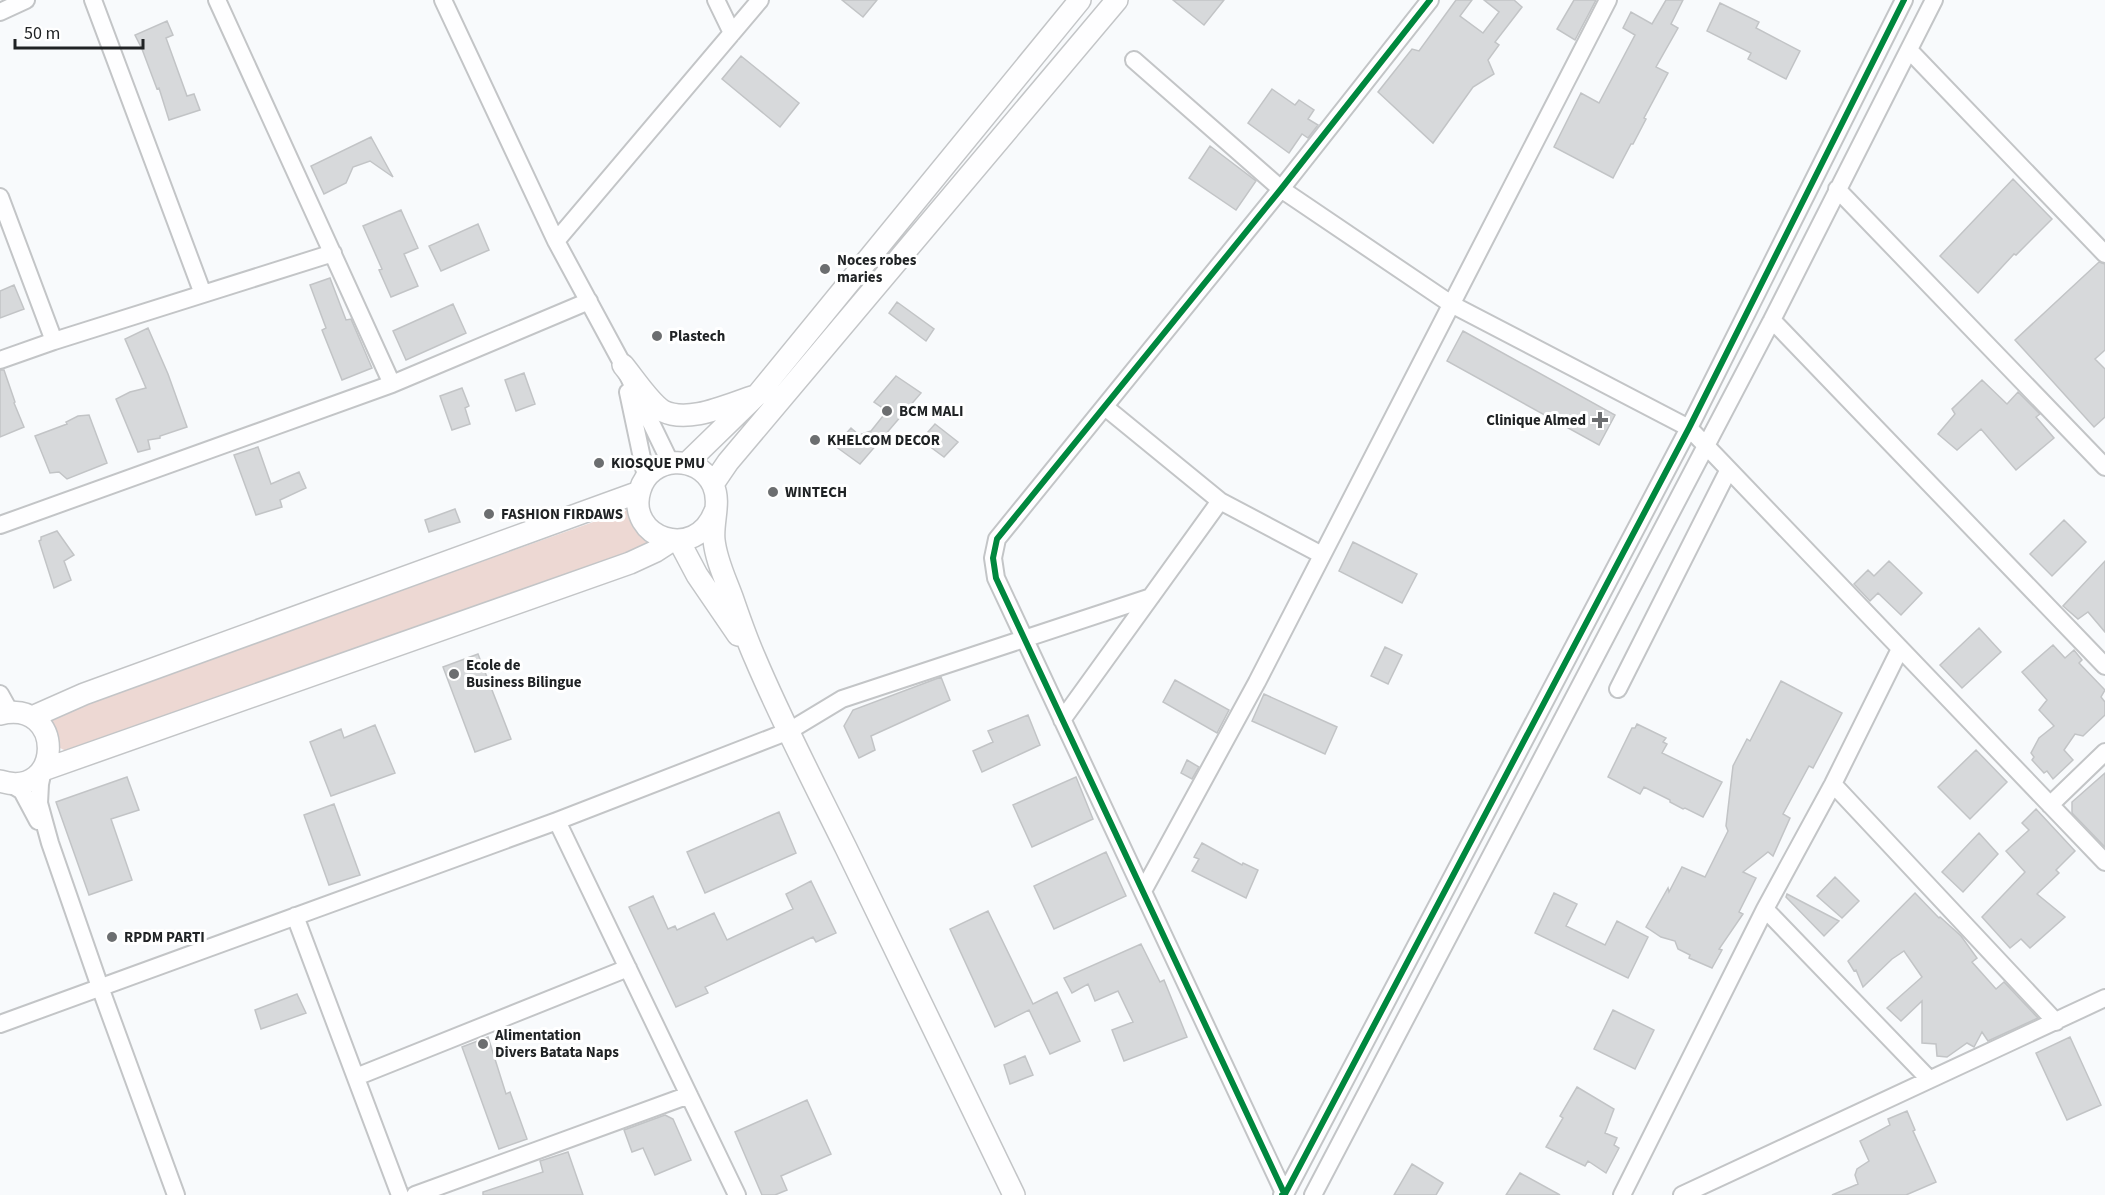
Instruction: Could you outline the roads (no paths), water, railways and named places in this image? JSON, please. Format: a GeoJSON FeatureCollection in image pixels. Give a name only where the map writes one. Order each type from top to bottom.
{"type":"FeatureCollection","features":[{"type":"Feature","properties":{"kind":"main road"},"geometry":{"type":"LineString","coordinates":[[754,657],[708,592],[676,541],[657,535],[645,524],[638,508],[642,484],[654,469],[678,463],[758,394],[1080,0]]}},
{"type":"Feature","properties":{"kind":"main road"},"geometry":{"type":"LineString","coordinates":[[713,484],[736,453],[1117,0]]}},
{"type":"Feature","properties":{"kind":"main road"},"geometry":{"type":"LineString","coordinates":[[623,365],[662,410],[675,415],[705,413],[758,394]]}},
{"type":"Feature","properties":{"kind":"main road"},"geometry":{"type":"LineString","coordinates":[[678,463],[699,469],[713,484],[716,493],[713,538],[718,559],[754,657],[1014,1195]]}},
{"type":"Feature","properties":{"kind":"main road"},"geometry":{"type":"LineString","coordinates":[[32,717],[84,694],[642,484]]}},
{"type":"Feature","properties":{"kind":"main road"},"geometry":{"type":"LineString","coordinates":[[6,783],[30,781],[43,770],[630,563],[676,541],[691,538],[702,532],[710,523],[715,512]]}},
{"type":"Feature","properties":{"kind":"main road"},"geometry":{"type":"LineString","coordinates":[[3,707],[32,717],[46,732],[50,751],[43,770]]}},
{"type":"Feature","properties":{"kind":"street"},"geometry":{"type":"LineString","coordinates":[[0,12],[26,0]]}},
{"type":"Feature","properties":{"kind":"street"},"geometry":{"type":"LineString","coordinates":[[93,0],[203,294]]}},
{"type":"Feature","properties":{"kind":"street"},"geometry":{"type":"LineString","coordinates":[[218,0],[393,384]]}},
{"type":"Feature","properties":{"kind":"street"},"geometry":{"type":"LineString","coordinates":[[443,0],[556,241],[678,463]]}},
{"type":"Feature","properties":{"kind":"street"},"geometry":{"type":"LineString","coordinates":[[716,0],[732,33]]}},
{"type":"Feature","properties":{"kind":"street"},"geometry":{"type":"LineString","coordinates":[[556,241],[760,0]]}},
{"type":"Feature","properties":{"kind":"street"},"geometry":{"type":"LineString","coordinates":[[1284,1195],[996,578],[993,558],[997,539],[1281,189],[1430,0]]}},
{"type":"Feature","properties":{"kind":"street"},"geometry":{"type":"LineString","coordinates":[[1143,891],[1257,682],[1608,0]]}},
{"type":"Feature","properties":{"kind":"street"},"geometry":{"type":"LineString","coordinates":[[1284,1195],[1689,428],[1904,0]]}},
{"type":"Feature","properties":{"kind":"street"},"geometry":{"type":"LineString","coordinates":[[1313,1195],[1772,320],[1934,0]]}},
{"type":"Feature","properties":{"kind":"street"},"geometry":{"type":"LineString","coordinates":[[1909,50],[2105,254]]}},
{"type":"Feature","properties":{"kind":"street"},"geometry":{"type":"LineString","coordinates":[[1134,60],[1281,189],[1451,304],[1689,428],[2105,862]]}},
{"type":"Feature","properties":{"kind":"street"},"geometry":{"type":"LineString","coordinates":[[1838,189],[2105,467]]}},
{"type":"Feature","properties":{"kind":"street"},"geometry":{"type":"LineString","coordinates":[[0,197],[54,341]]}},
{"type":"Feature","properties":{"kind":"street"},"geometry":{"type":"LineString","coordinates":[[0,360],[333,253]]}},
{"type":"Feature","properties":{"kind":"street"},"geometry":{"type":"LineString","coordinates":[[0,525],[393,384],[589,301]]}},
{"type":"Feature","properties":{"kind":"street"},"geometry":{"type":"LineString","coordinates":[[1772,320],[2105,666]]}},
{"type":"Feature","properties":{"kind":"street"},"geometry":{"type":"LineString","coordinates":[[623,365],[642,484]]}},
{"type":"Feature","properties":{"kind":"street"},"geometry":{"type":"LineString","coordinates":[[1105,407],[1220,501],[1322,555]]}},
{"type":"Feature","properties":{"kind":"street"},"geometry":{"type":"LineString","coordinates":[[1618,689],[1728,471]]}},
{"type":"Feature","properties":{"kind":"street"},"geometry":{"type":"LineString","coordinates":[[1062,720],[1220,501]]}},
{"type":"Feature","properties":{"kind":"street"},"geometry":{"type":"LineString","coordinates":[[0,1024],[557,821],[789,731],[842,699],[1151,597]]}},
{"type":"Feature","properties":{"kind":"street"},"geometry":{"type":"LineString","coordinates":[[1622,1195],[1765,909],[1833,784],[1900,649]]}},
{"type":"Feature","properties":{"kind":"street"},"geometry":{"type":"LineString","coordinates":[[2050,805],[2105,752]]}},
{"type":"Feature","properties":{"kind":"street"},"geometry":{"type":"LineString","coordinates":[[43,770],[39,803],[50,843],[176,1195]]}},
{"type":"Feature","properties":{"kind":"street"},"geometry":{"type":"LineString","coordinates":[[6,783],[22,791],[50,843]]}},
{"type":"Feature","properties":{"kind":"street"},"geometry":{"type":"LineString","coordinates":[[1833,784],[2056,1022]]}},
{"type":"Feature","properties":{"kind":"street"},"geometry":{"type":"LineString","coordinates":[[557,821],[737,1195]]}},
{"type":"Feature","properties":{"kind":"street"},"geometry":{"type":"LineString","coordinates":[[1765,909],[1929,1079]]}},
{"type":"Feature","properties":{"kind":"street"},"geometry":{"type":"LineString","coordinates":[[296,916],[400,1195]]}},
{"type":"Feature","properties":{"kind":"street"},"geometry":{"type":"LineString","coordinates":[[356,1077],[628,968]]}},
{"type":"Feature","properties":{"kind":"street"},"geometry":{"type":"LineString","coordinates":[[1682,1195],[2105,998]]}},
{"type":"Feature","properties":{"kind":"street"},"geometry":{"type":"LineString","coordinates":[[415,1195],[689,1095]]}},
{"type":"Feature","properties":{"kind":"place","name":"Noces robes maries"},"geometry":{"type":"Point","coordinates":[825,269]}},
{"type":"Feature","properties":{"kind":"place","name":"Plastech"},"geometry":{"type":"Point","coordinates":[657,336]}},
{"type":"Feature","properties":{"kind":"place","name":"BCM MALI"},"geometry":{"type":"Point","coordinates":[887,411]}},
{"type":"Feature","properties":{"kind":"place","name":"Clinique Almed"},"geometry":{"type":"Point","coordinates":[1600,420]}},
{"type":"Feature","properties":{"kind":"place","name":"KHELCOM DECOR"},"geometry":{"type":"Point","coordinates":[815,440]}},
{"type":"Feature","properties":{"kind":"place","name":"KIOSQUE PMU"},"geometry":{"type":"Point","coordinates":[599,463]}},
{"type":"Feature","properties":{"kind":"place","name":"WINTECH"},"geometry":{"type":"Point","coordinates":[773,492]}},
{"type":"Feature","properties":{"kind":"place","name":"FASHION FIRDAWS"},"geometry":{"type":"Point","coordinates":[489,514]}},
{"type":"Feature","properties":{"kind":"place","name":"Ecole de Business Bilingue"},"geometry":{"type":"Point","coordinates":[454,674]}},
{"type":"Feature","properties":{"kind":"place","name":"RPDM PARTI"},"geometry":{"type":"Point","coordinates":[112,937]}},
{"type":"Feature","properties":{"kind":"place","name":"Alimentation Divers Batata Naps"},"geometry":{"type":"Point","coordinates":[483,1044]}}]}
